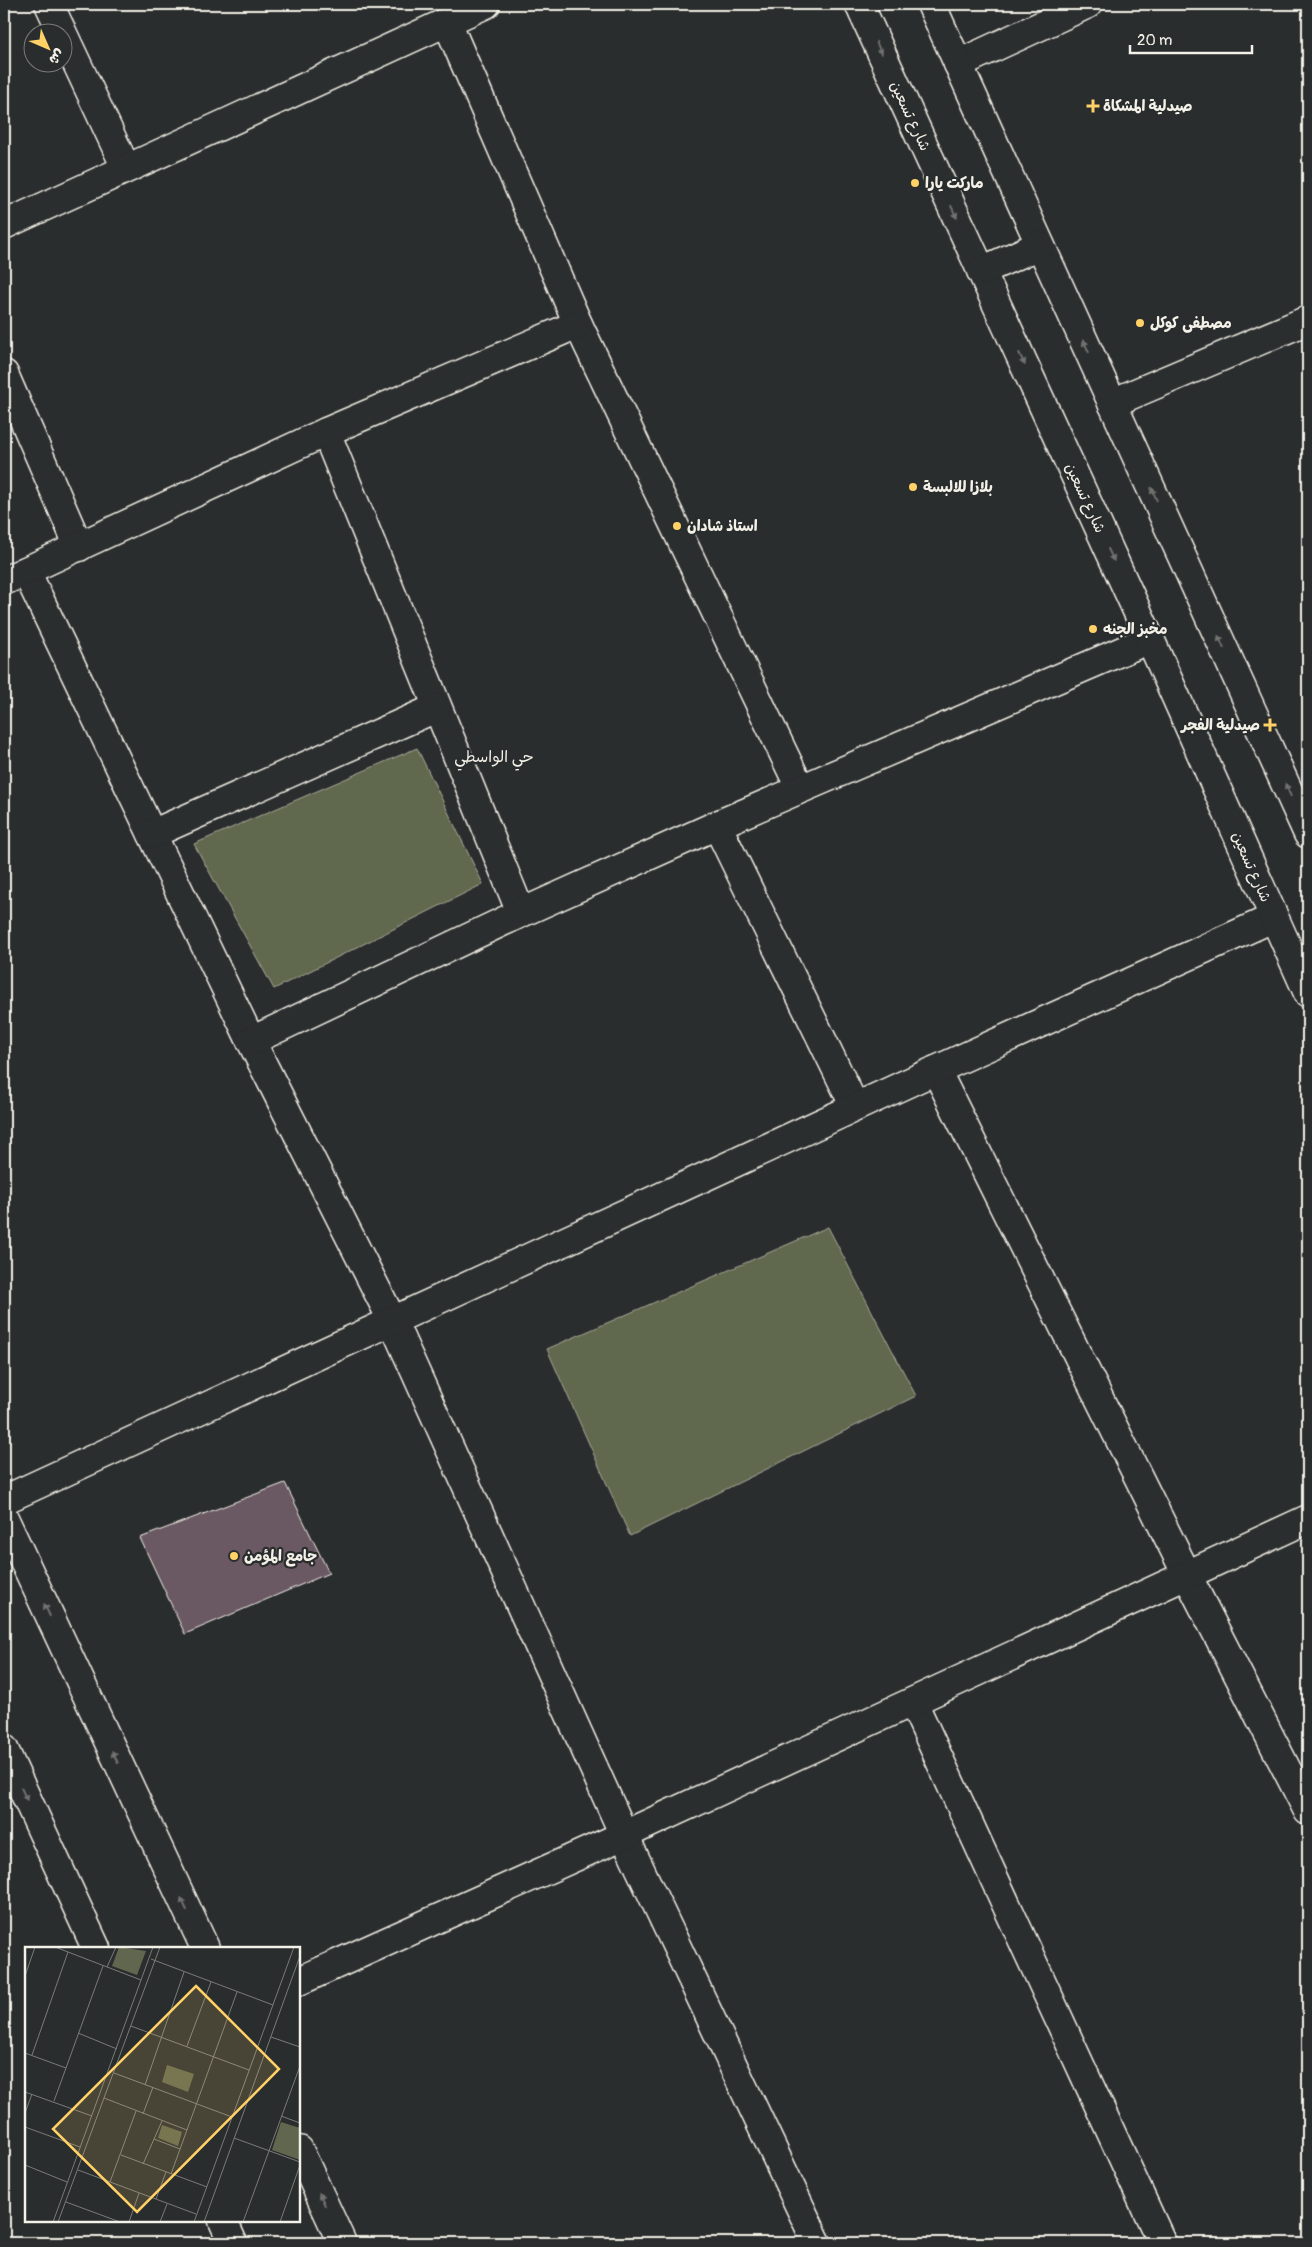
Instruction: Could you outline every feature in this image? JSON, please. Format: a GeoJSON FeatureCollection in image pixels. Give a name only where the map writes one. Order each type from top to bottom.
{"type":"FeatureCollection","features":[{"type":"Feature","properties":{"kind":"street"},"geometry":{"type":"LineString","coordinates":[[49,4],[126,168]]}},
{"type":"Feature","properties":{"kind":"street"},"geometry":{"type":"LineString","coordinates":[[4,225],[486,4]]}},
{"type":"Feature","properties":{"kind":"street","name":"شارع تسعين"},"geometry":{"type":"LineString","coordinates":[[859,4],[1150,639],[1308,993]]}},
{"type":"Feature","properties":{"kind":"street"},"geometry":{"type":"LineString","coordinates":[[930,4],[1308,834]]}},
{"type":"Feature","properties":{"kind":"street"},"geometry":{"type":"LineString","coordinates":[[958,64],[1088,4]]}},
{"type":"Feature","properties":{"kind":"street"},"geometry":{"type":"LineString","coordinates":[[447,22],[578,324],[800,788]]}},
{"type":"Feature","properties":{"kind":"street"},"geometry":{"type":"LineString","coordinates":[[981,271],[1040,245]]}},
{"type":"Feature","properties":{"kind":"street"},"geometry":{"type":"LineString","coordinates":[[1112,403],[1308,320]]}},
{"type":"Feature","properties":{"kind":"street"},"geometry":{"type":"LineString","coordinates":[[578,324],[326,432],[15,576],[152,834],[251,1041],[392,1320],[624,1835],[816,2243]]}},
{"type":"Feature","properties":{"kind":"street"},"geometry":{"type":"LineString","coordinates":[[4,374],[79,546]]}},
{"type":"Feature","properties":{"kind":"street"},"geometry":{"type":"LineString","coordinates":[[326,432],[436,708],[521,913]]}},
{"type":"Feature","properties":{"kind":"street"},"geometry":{"type":"LineString","coordinates":[[251,1041],[521,913],[800,788],[1150,639]]}},
{"type":"Feature","properties":{"kind":"street"},"geometry":{"type":"LineString","coordinates":[[152,834],[436,708]]}},
{"type":"Feature","properties":{"kind":"street"},"geometry":{"type":"LineString","coordinates":[[718,825],[855,1107]]}},
{"type":"Feature","properties":{"kind":"street"},"geometry":{"type":"LineString","coordinates":[[4,1500],[855,1107],[1273,918]]}},
{"type":"Feature","properties":{"kind":"street"},"geometry":{"type":"LineString","coordinates":[[936,1070],[1187,1575],[1308,1811]]}},
{"type":"Feature","properties":{"kind":"street"},"geometry":{"type":"LineString","coordinates":[[4,1518],[205,1947]]}},
{"type":"Feature","properties":{"kind":"street"},"geometry":{"type":"LineString","coordinates":[[300,1981],[624,1835],[1308,1519]]}},
{"type":"Feature","properties":{"kind":"street"},"geometry":{"type":"LineString","coordinates":[[912,1702],[1162,2243]]}},
{"type":"Feature","properties":{"kind":"street"},"geometry":{"type":"LineString","coordinates":[[4,1749],[96,1947]]}},
{"type":"Feature","properties":{"kind":"street"},"geometry":{"type":"LineString","coordinates":[[300,2152],[342,2243]]}},
{"type":"Feature","properties":{"kind":"street"},"geometry":{"type":"LineString","coordinates":[[223,2222],[233,2243]]}},
{"type":"Feature","properties":{"kind":"green space"},"geometry":{"type":"Polygon","coordinates":[[[417,748],[483,884],[274,989],[194,844],[417,748]]]}},
{"type":"Feature","properties":{"kind":"green space"},"geometry":{"type":"Polygon","coordinates":[[[828,1227],[916,1396],[630,1536],[547,1349],[828,1227]]]}},
{"type":"Feature","properties":{"kind":"building","name":"جامع المؤمن"},"geometry":{"type":"Polygon","coordinates":[[[285,1483],[329,1573],[185,1634],[140,1538],[285,1483]]]}},
{"type":"Feature","properties":{"kind":"place","name":"صيدلية المشكاة"},"geometry":{"type":"Point","coordinates":[1093,106]}},
{"type":"Feature","properties":{"kind":"place","name":"ماركت يارا"},"geometry":{"type":"Point","coordinates":[915,183]}},
{"type":"Feature","properties":{"kind":"place","name":"مصطفى كوكل"},"geometry":{"type":"Point","coordinates":[1140,323]}},
{"type":"Feature","properties":{"kind":"place","name":"بلازا للالبسة"},"geometry":{"type":"Point","coordinates":[913,487]}},
{"type":"Feature","properties":{"kind":"place","name":"استاذ شادان"},"geometry":{"type":"Point","coordinates":[677,526]}},
{"type":"Feature","properties":{"kind":"place","name":"مخبز الجنه"},"geometry":{"type":"Point","coordinates":[1093,629]}},
{"type":"Feature","properties":{"kind":"place","name":"صيدلية الفجر"},"geometry":{"type":"Point","coordinates":[1270,725]}},
{"type":"Feature","properties":{"kind":"place","name":"جامع المؤمن"},"geometry":{"type":"Point","coordinates":[234,1556]}},
{"type":"Feature","properties":{"kind":"district","name":"حي الواسطي"},"geometry":{"type":"Point","coordinates":[494,757]}}]}
